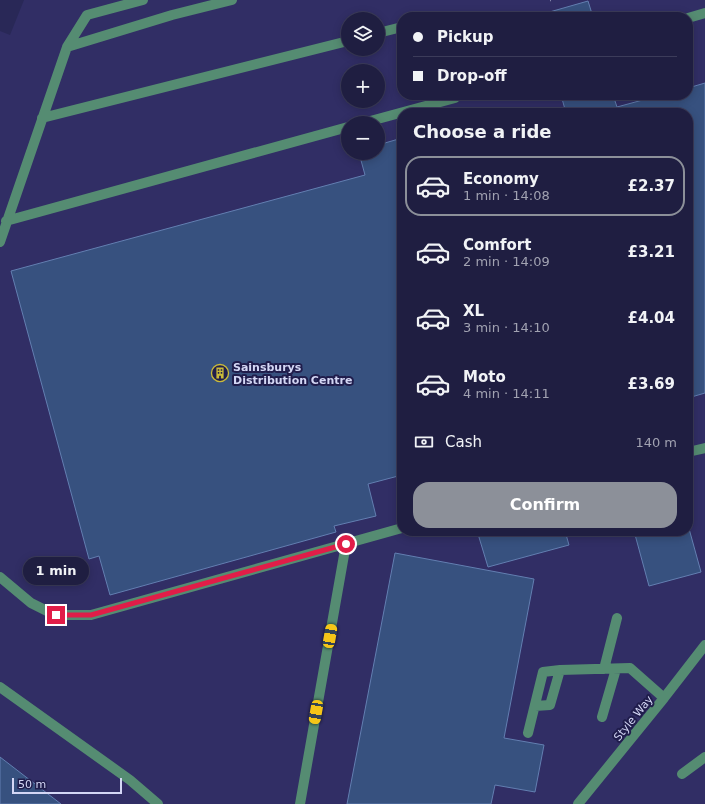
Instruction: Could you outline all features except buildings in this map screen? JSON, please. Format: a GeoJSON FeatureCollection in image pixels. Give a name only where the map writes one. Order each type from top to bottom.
{"type":"FeatureCollection","features":[{"type":"Feature","properties":{"kind":"street"},"geometry":{"type":"LineString","coordinates":[[0,242],[67,47],[87,15],[144,0]]}},
{"type":"Feature","properties":{"kind":"street"},"geometry":{"type":"LineString","coordinates":[[67,47],[172,15],[232,0]]}},
{"type":"Feature","properties":{"kind":"street"},"geometry":{"type":"LineString","coordinates":[[693,17],[705,13]]}},
{"type":"Feature","properties":{"kind":"street"},"geometry":{"type":"LineString","coordinates":[[385,31],[397,28]]}},
{"type":"Feature","properties":{"kind":"street"},"geometry":{"type":"LineString","coordinates":[[42,118],[341,43]]}},
{"type":"Feature","properties":{"kind":"street"},"geometry":{"type":"LineString","coordinates":[[418,108],[447,100]]}},
{"type":"Feature","properties":{"kind":"street"},"geometry":{"type":"LineString","coordinates":[[385,117],[397,114]]}},
{"type":"Feature","properties":{"kind":"street"},"geometry":{"type":"LineString","coordinates":[[6,221],[341,129]]}},
{"type":"Feature","properties":{"kind":"street"},"geometry":{"type":"LineString","coordinates":[[693,451],[705,448]]}},
{"type":"Feature","properties":{"kind":"street"},"geometry":{"type":"LineString","coordinates":[[0,577],[31,603],[56,615],[91,615],[397,529]]}},
{"type":"Feature","properties":{"kind":"street"},"geometry":{"type":"LineString","coordinates":[[300,804],[346,544]]}},
{"type":"Feature","properties":{"kind":"street"},"geometry":{"type":"LineString","coordinates":[[604,669],[618,618]]}},
{"type":"Feature","properties":{"kind":"street","name":"Style Way"},"geometry":{"type":"LineString","coordinates":[[578,804],[705,645]]}},
{"type":"Feature","properties":{"kind":"street"},"geometry":{"type":"LineString","coordinates":[[528,733],[543,672],[560,670],[630,668],[664,698]]}},
{"type":"Feature","properties":{"kind":"street"},"geometry":{"type":"LineString","coordinates":[[602,717],[616,669]]}},
{"type":"Feature","properties":{"kind":"street"},"geometry":{"type":"LineString","coordinates":[[534,706],[550,705],[560,670]]}},
{"type":"Feature","properties":{"kind":"street"},"geometry":{"type":"LineString","coordinates":[[0,686],[130,780],[158,804]]}},
{"type":"Feature","properties":{"kind":"street"},"geometry":{"type":"LineString","coordinates":[[682,774],[705,757]]}},
{"type":"Feature","properties":{"kind":"shaded area"},"geometry":{"type":"Polygon","coordinates":[[[24,0],[705,0],[705,804],[0,804],[0,31],[10,35],[24,0]]]}},
{"type":"Feature","properties":{"kind":"place","name":"Sainsburys Distribution Centre"},"geometry":{"type":"Point","coordinates":[220,373]}},
{"type":"Feature","properties":{"kind":"route"},"geometry":{"type":"LineString","coordinates":[[56,615],[91,615],[346,544]]}}]}
